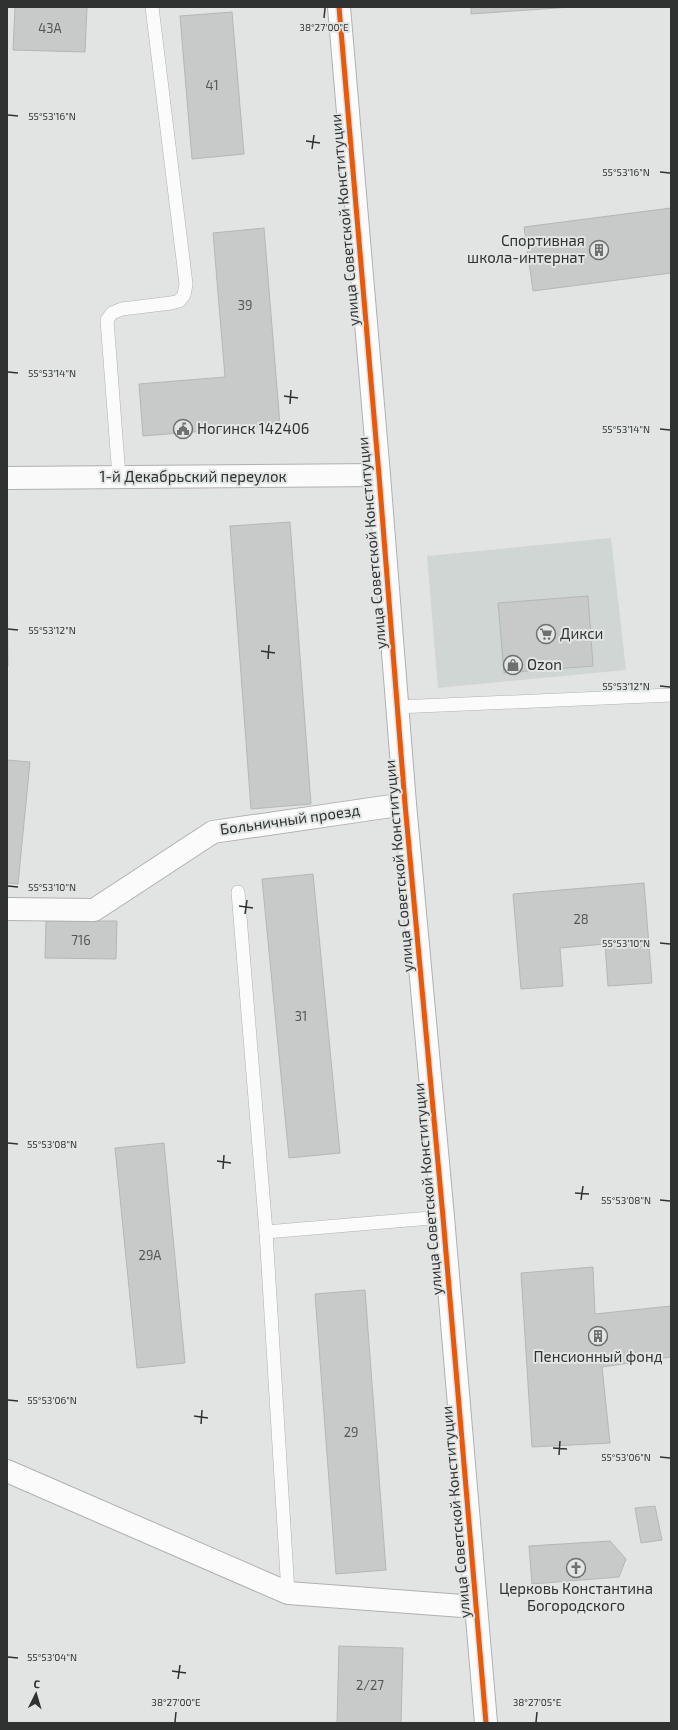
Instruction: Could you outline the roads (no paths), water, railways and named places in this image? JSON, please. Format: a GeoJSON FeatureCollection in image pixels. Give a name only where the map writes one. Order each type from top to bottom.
{"type":"FeatureCollection","features":[{"type":"Feature","properties":{"kind":"street","name":"улица Советской Конституции"},"geometry":{"type":"LineString","coordinates":[[339,7],[379,475],[405,804],[443,1217],[486,1723]]}},
{"type":"Feature","properties":{"kind":"street","name":"1-й Декабрьский переулок"},"geometry":{"type":"LineString","coordinates":[[7,478],[379,475]]}},
{"type":"Feature","properties":{"kind":"street","name":"Больничный проезд"},"geometry":{"type":"LineString","coordinates":[[7,909],[94,910],[213,832],[405,804]]}},
{"type":"Feature","properties":{"kind":"street"},"geometry":{"type":"LineString","coordinates":[[7,1471],[288,1593],[476,1607]]}},
{"type":"Feature","properties":{"kind":"lane"},"geometry":{"type":"LineString","coordinates":[[119,477],[107,320],[112,313],[122,309],[180,301],[184,295],[186,284],[152,7]]}},
{"type":"Feature","properties":{"kind":"lane"},"geometry":{"type":"LineString","coordinates":[[397,707],[671,694]]}},
{"type":"Feature","properties":{"kind":"lane"},"geometry":{"type":"LineString","coordinates":[[238,892],[266,1232],[288,1593]]}},
{"type":"Feature","properties":{"kind":"lane"},"geometry":{"type":"LineString","coordinates":[[266,1232],[443,1217]]}},
{"type":"Feature","properties":{"kind":"place","name":"Спортивная школа-интернат"},"geometry":{"type":"Point","coordinates":[599,250]}},
{"type":"Feature","properties":{"kind":"place","name":"Ногинск 142406"},"geometry":{"type":"Point","coordinates":[183,429]}},
{"type":"Feature","properties":{"kind":"place","name":"Дикси"},"geometry":{"type":"Point","coordinates":[546,634]}},
{"type":"Feature","properties":{"kind":"place","name":"Ozon"},"geometry":{"type":"Point","coordinates":[513,665]}},
{"type":"Feature","properties":{"kind":"place","name":"Пенсионный фонд"},"geometry":{"type":"Point","coordinates":[598,1336]}},
{"type":"Feature","properties":{"kind":"place","name":"Церковь Константина Богородского"},"geometry":{"type":"Point","coordinates":[576,1568]}}]}
